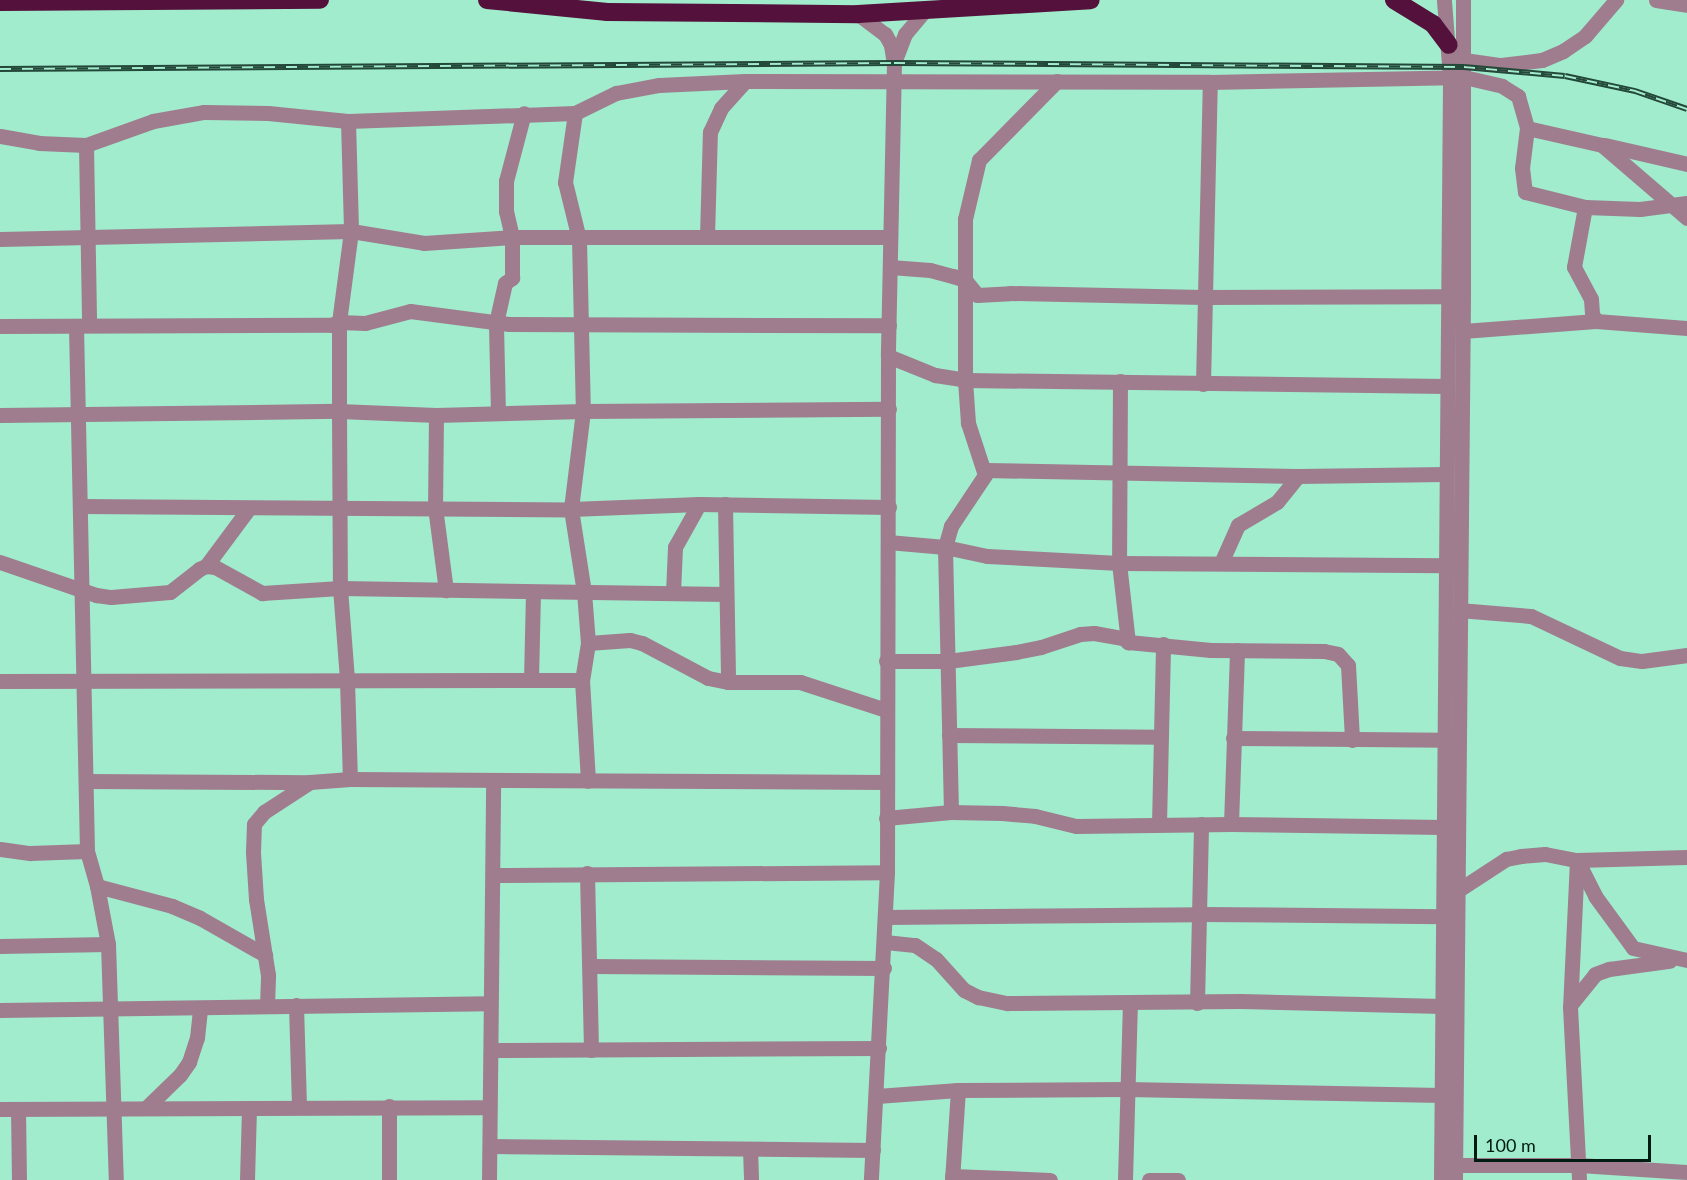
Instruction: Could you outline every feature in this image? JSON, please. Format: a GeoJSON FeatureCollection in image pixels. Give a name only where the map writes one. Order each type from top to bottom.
{"type":"FeatureCollection","features":[{"type":"Feature","properties":{"kind":"highway"},"geometry":{"type":"LineString","coordinates":[[0,2],[320,0]]}},
{"type":"Feature","properties":{"kind":"highway"},"geometry":{"type":"LineString","coordinates":[[487,0],[607,12],[858,14],[1091,0]]}},
{"type":"Feature","properties":{"kind":"highway"},"geometry":{"type":"LineString","coordinates":[[1394,0],[1433,24],[1449,45]]}},
{"type":"Feature","properties":{"kind":"street"},"geometry":{"type":"LineString","coordinates":[[1444,0],[1449,45],[1457,77],[1463,331],[1454,1173],[1687,1172]]}},
{"type":"Feature","properties":{"kind":"street"},"geometry":{"type":"LineString","coordinates":[[1442,1180],[1448,296],[1457,77],[1464,60],[1463,0]]}},
{"type":"Feature","properties":{"kind":"street"},"geometry":{"type":"LineString","coordinates":[[1464,60],[1502,64],[1542,60],[1585,36],[1616,0]]}},
{"type":"Feature","properties":{"kind":"street"},"geometry":{"type":"LineString","coordinates":[[1656,0],[1687,5]]}},
{"type":"Feature","properties":{"kind":"street"},"geometry":{"type":"LineString","coordinates":[[894,63],[905,34],[924,11]]}},
{"type":"Feature","properties":{"kind":"street"},"geometry":{"type":"LineString","coordinates":[[858,14],[885,34],[891,45],[894,63],[888,356],[885,942],[871,1180]]}},
{"type":"Feature","properties":{"kind":"street"},"geometry":{"type":"LineString","coordinates":[[0,136],[39,143],[86,145],[153,121],[204,112],[268,113],[348,121],[575,113],[616,93],[635,87],[745,81],[1210,81],[1457,77],[1502,86],[1518,96],[1527,128],[1522,168],[1525,192],[1586,207],[1640,209],[1680,204]]}},
{"type":"Feature","properties":{"kind":"street"},"geometry":{"type":"LineString","coordinates":[[707,237],[710,132],[721,108],[745,81]]}},
{"type":"Feature","properties":{"kind":"street"},"geometry":{"type":"LineString","coordinates":[[951,812],[945,547],[951,526],[983,480],[985,470],[968,423],[964,380],[965,219],[979,160],[1057,81]]}},
{"type":"Feature","properties":{"kind":"street"},"geometry":{"type":"LineString","coordinates":[[1203,384],[1203,297],[1210,81]]}},
{"type":"Feature","properties":{"kind":"street"},"geometry":{"type":"LineString","coordinates":[[498,413],[496,323],[505,283],[512,278],[512,237],[506,212],[506,181],[524,113]]}},
{"type":"Feature","properties":{"kind":"street"},"geometry":{"type":"LineString","coordinates":[[575,113],[565,182],[579,239],[583,324],[583,411],[571,509],[584,592],[588,643],[582,680],[588,781]]}},
{"type":"Feature","properties":{"kind":"street"},"geometry":{"type":"LineString","coordinates":[[348,121],[351,231],[339,322],[339,411],[340,588],[347,680],[350,778]]}},
{"type":"Feature","properties":{"kind":"street"},"geometry":{"type":"LineString","coordinates":[[1527,128],[1687,164]]}},
{"type":"Feature","properties":{"kind":"street"},"geometry":{"type":"LineString","coordinates":[[86,145],[89,236],[78,415],[87,851],[98,886],[108,944],[116,1107],[116,1180]]}},
{"type":"Feature","properties":{"kind":"street"},"geometry":{"type":"LineString","coordinates":[[1602,145],[1680,204],[1687,218]]}},
{"type":"Feature","properties":{"kind":"street"},"geometry":{"type":"LineString","coordinates":[[1586,207],[1574,267],[1591,299],[1592,314],[1596,321]]}},
{"type":"Feature","properties":{"kind":"street"},"geometry":{"type":"LineString","coordinates":[[0,239],[351,231],[424,243],[512,237],[579,239],[890,237]]}},
{"type":"Feature","properties":{"kind":"street"},"geometry":{"type":"LineString","coordinates":[[890,267],[930,270],[965,280],[977,295],[1010,292],[1203,297],[1448,296]]}},
{"type":"Feature","properties":{"kind":"street"},"geometry":{"type":"LineString","coordinates":[[0,326],[331,325],[339,322],[365,322],[410,311],[447,314],[496,323],[889,325]]}},
{"type":"Feature","properties":{"kind":"street"},"geometry":{"type":"LineString","coordinates":[[1463,331],[1596,321],[1687,328]]}},
{"type":"Feature","properties":{"kind":"street"},"geometry":{"type":"LineString","coordinates":[[888,356],[935,375],[964,380],[1448,386]]}},
{"type":"Feature","properties":{"kind":"street"},"geometry":{"type":"LineString","coordinates":[[1120,381],[1119,563],[1128,642]]}},
{"type":"Feature","properties":{"kind":"street"},"geometry":{"type":"LineString","coordinates":[[0,415],[339,411],[436,415],[583,411],[889,409]]}},
{"type":"Feature","properties":{"kind":"street"},"geometry":{"type":"LineString","coordinates":[[436,415],[435,507],[446,590]]}},
{"type":"Feature","properties":{"kind":"street"},"geometry":{"type":"LineString","coordinates":[[985,470],[1298,476],[1446,474]]}},
{"type":"Feature","properties":{"kind":"street"},"geometry":{"type":"LineString","coordinates":[[1221,563],[1238,525],[1277,502],[1298,476]]}},
{"type":"Feature","properties":{"kind":"street"},"geometry":{"type":"LineString","coordinates":[[673,593],[675,547],[699,504]]}},
{"type":"Feature","properties":{"kind":"street"},"geometry":{"type":"LineString","coordinates":[[80,506],[571,509],[725,504],[889,507]]}},
{"type":"Feature","properties":{"kind":"street"},"geometry":{"type":"LineString","coordinates":[[725,504],[728,682]]}},
{"type":"Feature","properties":{"kind":"street"},"geometry":{"type":"LineString","coordinates":[[206,566],[249,508]]}},
{"type":"Feature","properties":{"kind":"street"},"geometry":{"type":"LineString","coordinates":[[888,542],[945,547],[987,556],[1119,563],[1445,565]]}},
{"type":"Feature","properties":{"kind":"street"},"geometry":{"type":"LineString","coordinates":[[0,562],[83,591],[111,597],[157,595],[178,587],[199,569],[206,566],[215,567],[262,593],[340,588],[726,594]]}},
{"type":"Feature","properties":{"kind":"street"},"geometry":{"type":"LineString","coordinates":[[531,680],[533,592]]}},
{"type":"Feature","properties":{"kind":"street"},"geometry":{"type":"LineString","coordinates":[[1460,610],[1532,616],[1620,658],[1642,661],[1687,655]]}},
{"type":"Feature","properties":{"kind":"street"},"geometry":{"type":"LineString","coordinates":[[886,661],[948,661],[1041,647],[1080,633],[1123,638],[1128,642],[1237,650],[1316,650],[1338,654],[1348,665],[1352,740]]}},
{"type":"Feature","properties":{"kind":"street"},"geometry":{"type":"LineString","coordinates":[[588,643],[621,639],[642,643],[708,678],[728,682],[800,682],[886,710]]}},
{"type":"Feature","properties":{"kind":"street"},"geometry":{"type":"LineString","coordinates":[[1158,824],[1163,644]]}},
{"type":"Feature","properties":{"kind":"street"},"geometry":{"type":"LineString","coordinates":[[1231,824],[1237,650]]}},
{"type":"Feature","properties":{"kind":"street"},"geometry":{"type":"LineString","coordinates":[[0,681],[85,683],[582,680]]}},
{"type":"Feature","properties":{"kind":"street"},"geometry":{"type":"LineString","coordinates":[[949,735],[1160,737]]}},
{"type":"Feature","properties":{"kind":"street"},"geometry":{"type":"LineString","coordinates":[[1233,738],[1444,740]]}},
{"type":"Feature","properties":{"kind":"street"},"geometry":{"type":"LineString","coordinates":[[87,781],[310,782],[350,778],[493,781],[886,782]]}},
{"type":"Feature","properties":{"kind":"street"},"geometry":{"type":"LineString","coordinates":[[489,1180],[493,781]]}},
{"type":"Feature","properties":{"kind":"street"},"geometry":{"type":"LineString","coordinates":[[267,1006],[268,986],[256,899],[252,844],[254,824],[264,812],[310,782]]}},
{"type":"Feature","properties":{"kind":"street"},"geometry":{"type":"LineString","coordinates":[[886,818],[951,812],[1022,814],[1076,826],[1231,824],[1443,827]]}},
{"type":"Feature","properties":{"kind":"street"},"geometry":{"type":"LineString","coordinates":[[1197,1003],[1202,824]]}},
{"type":"Feature","properties":{"kind":"street"},"geometry":{"type":"LineString","coordinates":[[0,849],[30,853],[87,851]]}},
{"type":"Feature","properties":{"kind":"street"},"geometry":{"type":"LineString","coordinates":[[1457,891],[1506,859],[1545,854],[1577,860],[1687,856]]}},
{"type":"Feature","properties":{"kind":"street"},"geometry":{"type":"LineString","coordinates":[[1577,860],[1595,896],[1633,948],[1687,960]]}},
{"type":"Feature","properties":{"kind":"street"},"geometry":{"type":"LineString","coordinates":[[1577,860],[1570,1007],[1579,1173]]}},
{"type":"Feature","properties":{"kind":"street"},"geometry":{"type":"LineString","coordinates":[[493,875],[886,872]]}},
{"type":"Feature","properties":{"kind":"street"},"geometry":{"type":"LineString","coordinates":[[587,873],[591,1050]]}},
{"type":"Feature","properties":{"kind":"street"},"geometry":{"type":"LineString","coordinates":[[98,886],[171,906],[210,924],[264,955]]}},
{"type":"Feature","properties":{"kind":"street"},"geometry":{"type":"LineString","coordinates":[[885,917],[1200,914],[1444,916]]}},
{"type":"Feature","properties":{"kind":"street"},"geometry":{"type":"LineString","coordinates":[[885,942],[907,943],[924,950],[964,990],[991,1000],[1025,1004],[1242,1001],[1442,1006]]}},
{"type":"Feature","properties":{"kind":"street"},"geometry":{"type":"LineString","coordinates":[[0,946],[108,944]]}},
{"type":"Feature","properties":{"kind":"street"},"geometry":{"type":"LineString","coordinates":[[1570,1007],[1579,992],[1595,974],[1648,963],[1687,960]]}},
{"type":"Feature","properties":{"kind":"street"},"geometry":{"type":"LineString","coordinates":[[590,966],[884,968]]}},
{"type":"Feature","properties":{"kind":"street"},"geometry":{"type":"LineString","coordinates":[[1125,1180],[1130,1002]]}},
{"type":"Feature","properties":{"kind":"street"},"geometry":{"type":"LineString","coordinates":[[0,1010],[490,1003]]}},
{"type":"Feature","properties":{"kind":"street"},"geometry":{"type":"LineString","coordinates":[[296,1005],[299,1106]]}},
{"type":"Feature","properties":{"kind":"street"},"geometry":{"type":"LineString","coordinates":[[147,1107],[180,1075],[189,1062],[197,1038],[200,1008]]}},
{"type":"Feature","properties":{"kind":"street"},"geometry":{"type":"LineString","coordinates":[[491,1050],[879,1048]]}},
{"type":"Feature","properties":{"kind":"street"},"geometry":{"type":"LineString","coordinates":[[877,1096],[958,1090],[1126,1089],[1442,1095]]}},
{"type":"Feature","properties":{"kind":"street"},"geometry":{"type":"LineString","coordinates":[[958,1090],[952,1178],[1050,1180]]}},
{"type":"Feature","properties":{"kind":"street"},"geometry":{"type":"LineString","coordinates":[[389,1106],[389,1180]]}},
{"type":"Feature","properties":{"kind":"street"},"geometry":{"type":"LineString","coordinates":[[0,1109],[489,1107]]}},
{"type":"Feature","properties":{"kind":"street"},"geometry":{"type":"LineString","coordinates":[[248,1180],[249,1108]]}},
{"type":"Feature","properties":{"kind":"street"},"geometry":{"type":"LineString","coordinates":[[18,1109],[19,1180]]}},
{"type":"Feature","properties":{"kind":"street"},"geometry":{"type":"LineString","coordinates":[[490,1146],[873,1149]]}},
{"type":"Feature","properties":{"kind":"street"},"geometry":{"type":"LineString","coordinates":[[750,1149],[751,1180]]}},
{"type":"Feature","properties":{"kind":"street"},"geometry":{"type":"LineString","coordinates":[[1149,1180],[1178,1180]]}},
{"type":"Feature","properties":{"kind":"railway"},"geometry":{"type":"LineString","coordinates":[[0,69],[894,63],[1464,67],[1565,76],[1635,91],[1687,109]]}}]}
